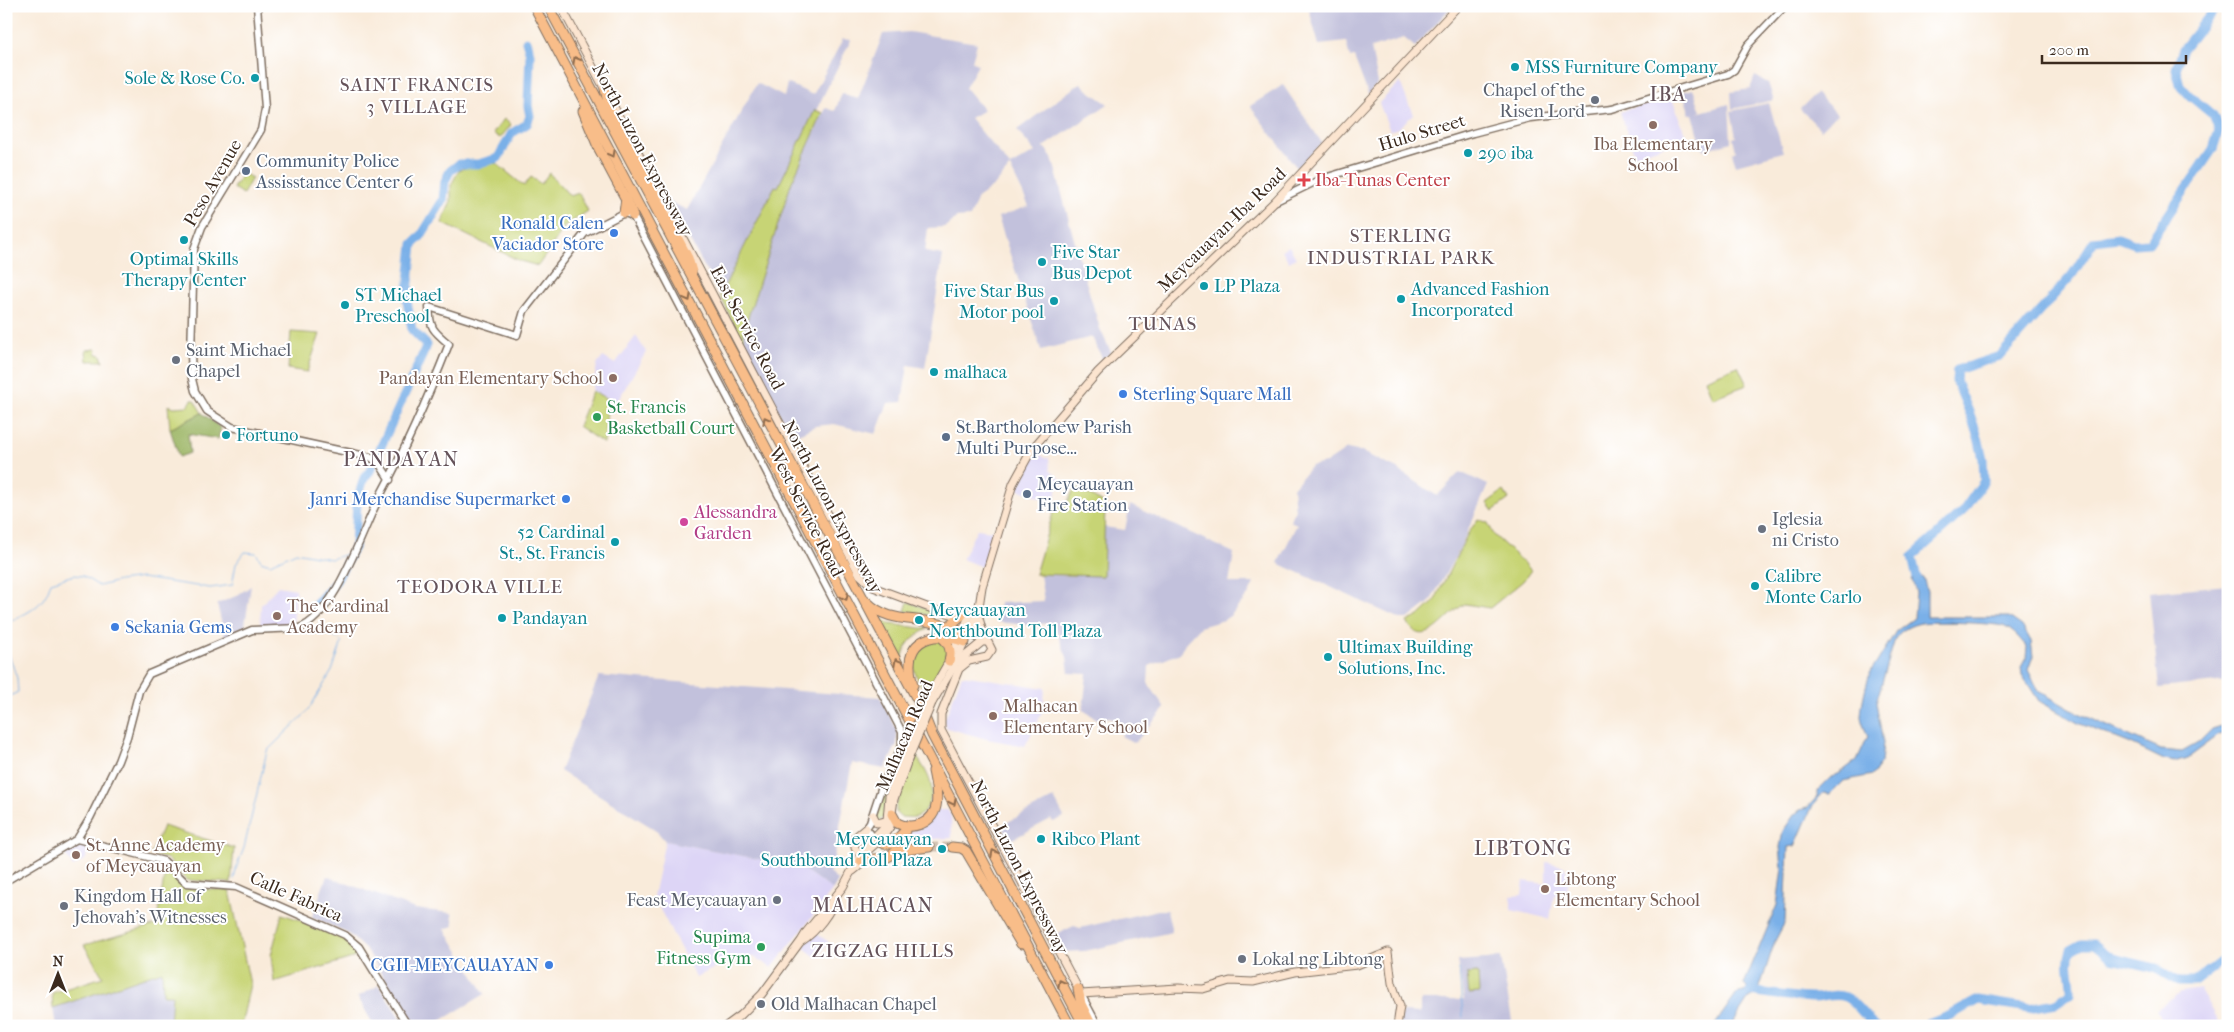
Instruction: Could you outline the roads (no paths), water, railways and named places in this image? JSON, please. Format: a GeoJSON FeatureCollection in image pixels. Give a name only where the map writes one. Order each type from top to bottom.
{"type":"FeatureCollection","features":[{"type":"Feature","properties":{"kind":"highway","name":"North Luzon Expressway"},"geometry":{"type":"LineString","coordinates":[[534,6],[1070,1026]]}},
{"type":"Feature","properties":{"kind":"highway","name":"North Luzon Expressway"},"geometry":{"type":"LineString","coordinates":[[548,6],[833,544],[861,595],[926,702],[932,734],[1084,1026]]}},
{"type":"Feature","properties":{"kind":"highway"},"geometry":{"type":"LineString","coordinates":[[564,65],[599,149],[626,198],[628,214]]}},
{"type":"Feature","properties":{"kind":"highway"},"geometry":{"type":"LineString","coordinates":[[605,89],[609,107],[688,258],[699,293]]}},
{"type":"Feature","properties":{"kind":"highway"},"geometry":{"type":"LineString","coordinates":[[861,595],[869,605],[887,616],[950,626],[964,637]]}},
{"type":"Feature","properties":{"kind":"highway"},"geometry":{"type":"LineString","coordinates":[[950,626],[957,617]]}},
{"type":"Feature","properties":{"kind":"highway"},"geometry":{"type":"LineString","coordinates":[[939,636],[949,646],[951,664]]}},
{"type":"Feature","properties":{"kind":"highway"},"geometry":{"type":"LineString","coordinates":[[926,702],[912,680],[910,657],[920,641],[930,637],[964,637]]}},
{"type":"Feature","properties":{"kind":"highway"},"geometry":{"type":"LineString","coordinates":[[878,840],[884,844],[892,844],[908,829],[926,821],[936,809],[936,790],[930,759]]}},
{"type":"Feature","properties":{"kind":"highway"},"geometry":{"type":"LineString","coordinates":[[892,814],[897,823],[908,829]]}},
{"type":"Feature","properties":{"kind":"highway"},"geometry":{"type":"LineString","coordinates":[[878,840],[883,850],[892,853]]}},
{"type":"Feature","properties":{"kind":"highway"},"geometry":{"type":"LineString","coordinates":[[860,858],[888,857],[892,853],[929,847]]}},
{"type":"Feature","properties":{"kind":"highway"},"geometry":{"type":"LineString","coordinates":[[952,847],[961,848],[966,851],[1008,926],[1043,977]]}},
{"type":"Feature","properties":{"kind":"highway"},"geometry":{"type":"LineString","coordinates":[[1080,992],[1081,1004],[1092,1026]]}},
{"type":"Feature","properties":{"kind":"main road","name":"East Service Road"},"geometry":{"type":"LineString","coordinates":[[561,6],[860,575],[873,587],[957,617]]}},
{"type":"Feature","properties":{"kind":"main road","name":"Meycauayan-Iba Road"},"geometry":{"type":"LineString","coordinates":[[964,637],[975,612],[1013,484],[1032,449],[1098,372],[1275,201],[1458,6]]}},
{"type":"Feature","properties":{"kind":"main road"},"geometry":{"type":"LineString","coordinates":[[989,643],[964,637],[957,617],[975,612],[984,637],[989,643],[992,650],[989,656],[969,661],[959,669],[940,714],[941,730],[1080,992],[1178,988],[1203,989],[1230,981],[1253,982],[1295,972],[1356,965],[1388,952],[1392,983],[1400,1006],[1397,1026]]}},
{"type":"Feature","properties":{"kind":"main road","name":"Malhacan Road"},"geometry":{"type":"LineString","coordinates":[[726,1026],[742,1014],[762,994],[802,941],[806,931],[836,896],[860,858],[891,825],[894,799],[926,702],[951,664],[964,637]]}},
{"type":"Feature","properties":{"kind":"main road"},"geometry":{"type":"LineString","coordinates":[[951,664],[978,644],[989,643]]}},
{"type":"Feature","properties":{"kind":"main road","name":"Malhacan Road"},"geometry":{"type":"LineString","coordinates":[[878,840],[886,821],[889,796],[906,758]]}},
{"type":"Feature","properties":{"kind":"main road"},"geometry":{"type":"LineString","coordinates":[[873,815],[877,823],[886,821]]}},
{"type":"Feature","properties":{"kind":"main road"},"geometry":{"type":"LineString","coordinates":[[860,858],[854,848],[854,839],[856,834],[866,828]]}},
{"type":"Feature","properties":{"kind":"street","name":"Peso Avenue"},"geometry":{"type":"LineString","coordinates":[[257,6],[266,109],[261,130],[202,227],[194,249],[191,354],[192,379],[195,391],[207,411],[232,427],[370,457],[379,463],[390,480]]}},
{"type":"Feature","properties":{"kind":"street","name":"Hulo Street"},"geometry":{"type":"LineString","coordinates":[[1275,201],[1304,186],[1332,175],[1514,121],[1606,111],[1728,74],[1734,70],[1748,45],[1786,6]]}},
{"type":"Feature","properties":{"kind":"street"},"geometry":{"type":"LineString","coordinates":[[6,881],[77,839],[90,818],[118,762],[139,691],[144,679],[149,674],[252,630],[298,628],[304,626],[317,615],[338,587],[381,494],[390,480],[448,344],[430,325],[429,307],[516,335],[524,311],[585,232],[628,214]]}},
{"type":"Feature","properties":{"kind":"street","name":"West Service Road"},"geometry":{"type":"LineString","coordinates":[[628,214],[902,732],[902,746],[882,786],[873,815],[866,828]]}},
{"type":"Feature","properties":{"kind":"street"},"geometry":{"type":"LineString","coordinates":[[866,828],[878,840]]}},
{"type":"Feature","properties":{"kind":"street","name":"Calle Fabrica"},"geometry":{"type":"LineString","coordinates":[[77,839],[164,861],[186,884],[236,887],[345,935],[359,946],[408,1026]]}},
{"type":"Feature","properties":{"kind":"street"},"geometry":{"type":"LineString","coordinates":[[1080,992],[1098,1026]]}},
{"type":"Feature","properties":{"kind":"water"},"geometry":{"type":"Polygon","coordinates":[[[1923,577],[1927,591],[1927,617],[2009,617],[2022,626],[2031,641],[2033,656],[2028,670],[2039,691],[2072,710],[2161,750],[2182,752],[2198,743],[2212,729],[2228,724],[2228,733],[2219,735],[2188,758],[2175,762],[2164,760],[2131,744],[2078,723],[2039,701],[2022,675],[2021,667],[2026,658],[2027,647],[2007,628],[1987,624],[1937,622],[1921,623],[1906,628],[1895,639],[1876,703],[1883,743],[1881,763],[1872,775],[1843,781],[1830,794],[1823,793],[1813,805],[1795,846],[1788,847],[1785,922],[1775,941],[1759,990],[1747,1001],[1731,1026],[1714,1026],[1736,994],[1747,991],[1747,987],[1744,984],[1777,905],[1782,868],[1780,847],[1783,831],[1794,815],[1800,810],[1807,808],[1817,797],[1817,791],[1830,778],[1857,760],[1868,736],[1861,717],[1870,673],[1896,631],[1914,618],[1916,593],[1912,579],[1923,577]]]}},
{"type":"Feature","properties":{"kind":"waterway"},"geometry":{"type":"LineString","coordinates":[[1919,587],[1912,557],[1962,512],[1984,481],[1983,459],[1978,437],[1956,381],[1957,370],[2000,356],[2072,275],[2094,241],[2118,238],[2134,244],[2149,243],[2213,149],[2219,130],[2213,115],[2180,85],[2176,69],[2183,49],[2217,6]]}},
{"type":"Feature","properties":{"kind":"waterway"},"geometry":{"type":"LineString","coordinates":[[315,605],[337,580],[355,546],[357,501],[364,478],[370,471],[427,345],[412,330],[407,301],[413,244],[421,236],[443,200],[445,181],[450,171],[459,164],[478,164],[498,158],[512,133],[527,124],[530,116],[528,106],[530,54],[526,41]]}},
{"type":"Feature","properties":{"kind":"waterway"},"geometry":{"type":"LineString","coordinates":[[6,623],[34,608],[44,598],[51,582],[74,575],[83,576],[99,586],[142,578],[210,588],[232,585],[236,564],[245,552],[256,553],[261,561],[270,564],[296,552],[331,559],[350,553]]}},
{"type":"Feature","properties":{"kind":"waterway"},"geometry":{"type":"LineString","coordinates":[[314,612],[315,605]]}},
{"type":"Feature","properties":{"kind":"waterway"},"geometry":{"type":"LineString","coordinates":[[234,879],[244,848],[267,751],[307,712],[332,671],[342,642],[318,624]]}},
{"type":"Feature","properties":{"kind":"waterway"},"geometry":{"type":"LineString","coordinates":[[6,646],[17,678],[18,692],[6,698]]}},
{"type":"Feature","properties":{"kind":"waterway"},"geometry":{"type":"LineString","coordinates":[[1923,1026],[1951,1015],[1978,1000],[2029,1008],[2056,1003],[2071,993],[2069,955],[2071,950],[2082,944],[2094,944],[2112,958],[2155,968],[2179,982],[2194,982],[2228,956]]}},
{"type":"Feature","properties":{"kind":"waterway"},"geometry":{"type":"LineString","coordinates":[[1459,969],[1463,1017]]}},
{"type":"Feature","properties":{"kind":"waterway"},"geometry":{"type":"LineString","coordinates":[[1750,991],[1811,998],[1832,995],[1845,997],[1854,1003],[1876,1026]]}},
{"type":"Feature","properties":{"kind":"waterway"},"geometry":{"type":"LineString","coordinates":[[1461,1026],[1463,1021]]}},
{"type":"Feature","properties":{"kind":"tunnel"},"geometry":{"type":"LineString","coordinates":[[929,847],[952,847]]}},
{"type":"Feature","properties":{"kind":"place","name":"MSS Furniture Company"},"geometry":{"type":"Point","coordinates":[1515,67]}},
{"type":"Feature","properties":{"kind":"place","name":"Sole & Rose Co."},"geometry":{"type":"Point","coordinates":[255,78]}},
{"type":"Feature","properties":{"kind":"place","name":"Chapel of the Risen Lord"},"geometry":{"type":"Point","coordinates":[1595,100]}},
{"type":"Feature","properties":{"kind":"place","name":"Iba Elementary School"},"geometry":{"type":"Point","coordinates":[1653,125]}},
{"type":"Feature","properties":{"kind":"place","name":"290 iba"},"geometry":{"type":"Point","coordinates":[1468,153]}},
{"type":"Feature","properties":{"kind":"place","name":"Community Police Assisstance Center 6"},"geometry":{"type":"Point","coordinates":[246,171]}},
{"type":"Feature","properties":{"kind":"place","name":"Iba-Tunas Center"},"geometry":{"type":"Point","coordinates":[1304,180]}},
{"type":"Feature","properties":{"kind":"place","name":"Ronald Calen Vaciador Store"},"geometry":{"type":"Point","coordinates":[614,233]}},
{"type":"Feature","properties":{"kind":"place","name":"Optimal Skills Therapy Center"},"geometry":{"type":"Point","coordinates":[184,240]}},
{"type":"Feature","properties":{"kind":"place","name":"Five Star Bus Depot"},"geometry":{"type":"Point","coordinates":[1042,262]}},
{"type":"Feature","properties":{"kind":"place","name":"LP Plaza"},"geometry":{"type":"Point","coordinates":[1204,286]}},
{"type":"Feature","properties":{"kind":"place","name":"Advanced Fashion Incorporated"},"geometry":{"type":"Point","coordinates":[1401,299]}},
{"type":"Feature","properties":{"kind":"place","name":"Five Star Bus Motor pool"},"geometry":{"type":"Point","coordinates":[1054,301]}},
{"type":"Feature","properties":{"kind":"place","name":"ST Michael Preschool"},"geometry":{"type":"Point","coordinates":[345,305]}},
{"type":"Feature","properties":{"kind":"place","name":"Saint Michael Chapel"},"geometry":{"type":"Point","coordinates":[176,360]}},
{"type":"Feature","properties":{"kind":"place","name":"malhaca"},"geometry":{"type":"Point","coordinates":[934,372]}},
{"type":"Feature","properties":{"kind":"place","name":"Pandayan Elementary School"},"geometry":{"type":"Point","coordinates":[613,378]}},
{"type":"Feature","properties":{"kind":"place","name":"Sterling Square Mall"},"geometry":{"type":"Point","coordinates":[1123,394]}},
{"type":"Feature","properties":{"kind":"place","name":"St. Francis Basketball Court"},"geometry":{"type":"Point","coordinates":[597,417]}},
{"type":"Feature","properties":{"kind":"place","name":"Fortuno"},"geometry":{"type":"Point","coordinates":[226,435]}},
{"type":"Feature","properties":{"kind":"place","name":"St.Bartholomew Parish Multi Purpose..."},"geometry":{"type":"Point","coordinates":[946,437]}},
{"type":"Feature","properties":{"kind":"place","name":"Meycauayan Fire Station"},"geometry":{"type":"Point","coordinates":[1027,494]}},
{"type":"Feature","properties":{"kind":"place","name":"Janri Merchandise Supermarket"},"geometry":{"type":"Point","coordinates":[566,499]}},
{"type":"Feature","properties":{"kind":"place","name":"Alessandra Garden"},"geometry":{"type":"Point","coordinates":[684,522]}},
{"type":"Feature","properties":{"kind":"place","name":"Iglesia ni Cristo"},"geometry":{"type":"Point","coordinates":[1762,529]}},
{"type":"Feature","properties":{"kind":"place","name":"52 Cardinal St., St. Francis"},"geometry":{"type":"Point","coordinates":[615,542]}},
{"type":"Feature","properties":{"kind":"place","name":"Calibre Monte Carlo"},"geometry":{"type":"Point","coordinates":[1755,586]}},
{"type":"Feature","properties":{"kind":"place","name":"The Cardinal Academy"},"geometry":{"type":"Point","coordinates":[277,616]}},
{"type":"Feature","properties":{"kind":"place","name":"Pandayan"},"geometry":{"type":"Point","coordinates":[502,618]}},
{"type":"Feature","properties":{"kind":"place","name":"Meycauayan Northbound Toll Plaza"},"geometry":{"type":"Point","coordinates":[919,620]}},
{"type":"Feature","properties":{"kind":"place","name":"Sekania Gems"},"geometry":{"type":"Point","coordinates":[115,627]}},
{"type":"Feature","properties":{"kind":"place","name":"Ultimax Building Solutions, Inc."},"geometry":{"type":"Point","coordinates":[1328,657]}},
{"type":"Feature","properties":{"kind":"place","name":"Malhacan Elementary School"},"geometry":{"type":"Point","coordinates":[993,716]}},
{"type":"Feature","properties":{"kind":"place","name":"Ribco Plant"},"geometry":{"type":"Point","coordinates":[1041,839]}},
{"type":"Feature","properties":{"kind":"place","name":"Meycauayan Southbound Toll Plaza"},"geometry":{"type":"Point","coordinates":[942,849]}},
{"type":"Feature","properties":{"kind":"place","name":"St. Anne Academy of Meycauayan"},"geometry":{"type":"Point","coordinates":[76,855]}},
{"type":"Feature","properties":{"kind":"place","name":"Libtong Elementary School"},"geometry":{"type":"Point","coordinates":[1545,889]}},
{"type":"Feature","properties":{"kind":"place","name":"Feast Meycauayan"},"geometry":{"type":"Point","coordinates":[777,900]}},
{"type":"Feature","properties":{"kind":"place","name":"Kingdom Hall of Jehovah's Witnesses"},"geometry":{"type":"Point","coordinates":[64,906]}},
{"type":"Feature","properties":{"kind":"place","name":"Supima Fitness Gym"},"geometry":{"type":"Point","coordinates":[761,947]}},
{"type":"Feature","properties":{"kind":"place","name":"Lokal ng Libtong"},"geometry":{"type":"Point","coordinates":[1242,959]}},
{"type":"Feature","properties":{"kind":"place","name":"CGII-MEYCAUAYAN"},"geometry":{"type":"Point","coordinates":[549,965]}},
{"type":"Feature","properties":{"kind":"place","name":"Old Malhacan Chapel"},"geometry":{"type":"Point","coordinates":[761,1004]}},
{"type":"Feature","properties":{"kind":"district","name":"IBA"},"geometry":{"type":"Point","coordinates":[1668,94]}},
{"type":"Feature","properties":{"kind":"district","name":"SAINT FRANCIS 3 VILLAGE"},"geometry":{"type":"Point","coordinates":[417,96]}},
{"type":"Feature","properties":{"kind":"district","name":"STERLING INDUSTRIAL PARK"},"geometry":{"type":"Point","coordinates":[1401,247]}},
{"type":"Feature","properties":{"kind":"district","name":"TUNAS"},"geometry":{"type":"Point","coordinates":[1163,324]}},
{"type":"Feature","properties":{"kind":"district","name":"PANDAYAN"},"geometry":{"type":"Point","coordinates":[401,459]}},
{"type":"Feature","properties":{"kind":"district","name":"TEODORA VILLE"},"geometry":{"type":"Point","coordinates":[480,587]}},
{"type":"Feature","properties":{"kind":"district","name":"LIBTONG"},"geometry":{"type":"Point","coordinates":[1523,848]}},
{"type":"Feature","properties":{"kind":"district","name":"MALHACAN"},"geometry":{"type":"Point","coordinates":[873,905]}},
{"type":"Feature","properties":{"kind":"district","name":"ZIGZAG HILLS"},"geometry":{"type":"Point","coordinates":[883,951]}}]}
